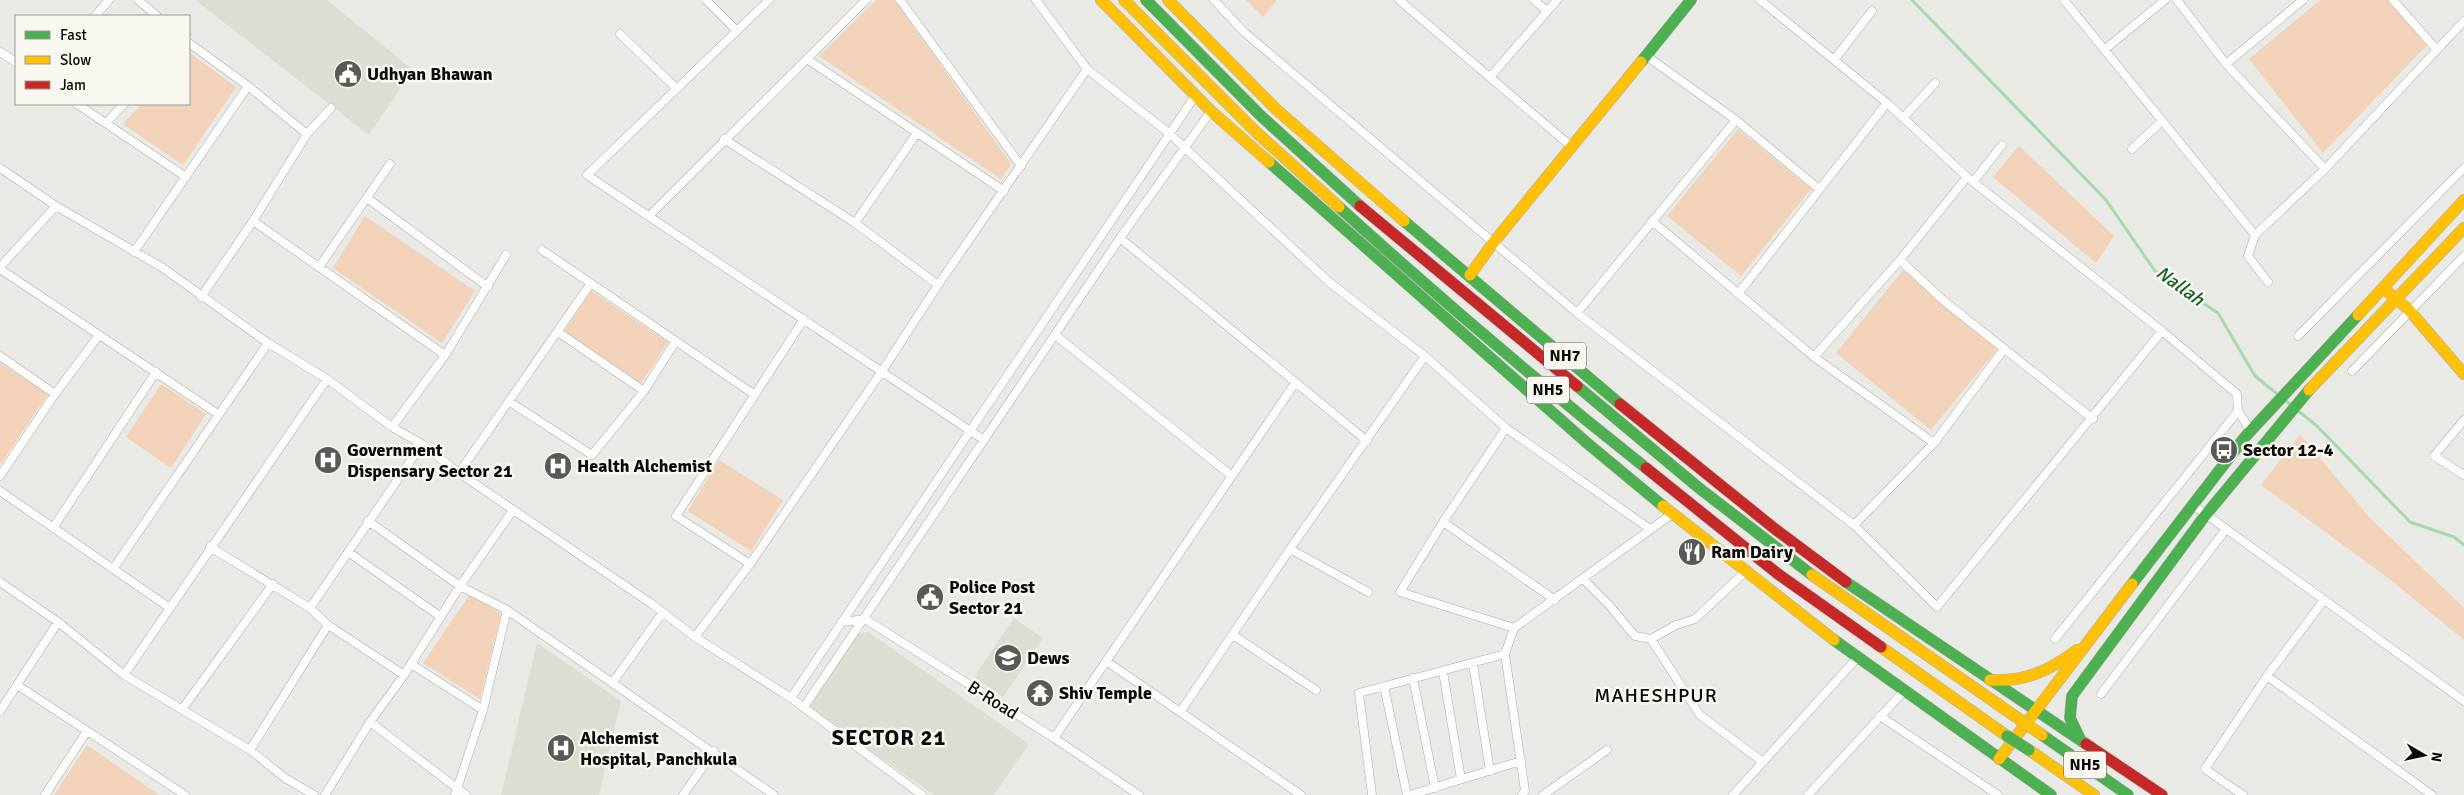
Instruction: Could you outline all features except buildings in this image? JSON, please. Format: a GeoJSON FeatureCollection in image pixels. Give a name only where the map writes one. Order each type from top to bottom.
{"type":"FeatureCollection","features":[{"type":"Feature","properties":{"kind":"main road"},"geometry":{"type":"LineString","coordinates":[[1101,0],[1211,111],[1497,364],[1672,514],[1857,658],[1905,690],[2051,795]]}},
{"type":"Feature","properties":{"kind":"main road","name":"NH5"},"geometry":{"type":"LineString","coordinates":[[1124,0],[1256,132],[1505,354],[1778,574],[2007,736],[2094,795]]}},
{"type":"Feature","properties":{"kind":"main road","name":"NH5"},"geometry":{"type":"LineString","coordinates":[[1146,0],[1261,116],[1364,211],[1699,488],[1789,559],[2128,795]]}},
{"type":"Feature","properties":{"kind":"main road","name":"NH7"},"geometry":{"type":"LineString","coordinates":[[1168,0],[1277,110],[1381,202],[1775,528],[1872,602],[2162,795]]}},
{"type":"Feature","properties":{"kind":"main road"},"geometry":{"type":"LineString","coordinates":[[1470,276],[1493,243],[1644,55],[1691,0]]}},
{"type":"Feature","properties":{"kind":"main road"},"geometry":{"type":"LineString","coordinates":[[1999,759],[2035,709],[2251,430],[2464,200]]}},
{"type":"Feature","properties":{"kind":"main road"},"geometry":{"type":"LineString","coordinates":[[2080,739],[2070,718],[2072,696],[2207,515],[2250,459],[2356,337],[2464,228]]}},
{"type":"Feature","properties":{"kind":"main road"},"geometry":{"type":"LineString","coordinates":[[2383,286],[2409,310],[2464,374]]}},
{"type":"Feature","properties":{"kind":"main road"},"geometry":{"type":"LineString","coordinates":[[1516,337],[1527,324]]}},
{"type":"Feature","properties":{"kind":"main road"},"geometry":{"type":"LineString","coordinates":[[1497,364],[1505,354]]}},
{"type":"Feature","properties":{"kind":"main road"},"geometry":{"type":"LineString","coordinates":[[1990,680],[2018,681],[2036,677],[2089,641]]}},
{"type":"Feature","properties":{"kind":"street"},"geometry":{"type":"LineString","coordinates":[[96,15],[109,0]]}},
{"type":"Feature","properties":{"kind":"street"},"geometry":{"type":"LineString","coordinates":[[138,0],[156,15]]}},
{"type":"Feature","properties":{"kind":"street"},"geometry":{"type":"LineString","coordinates":[[706,0],[736,30]]}},
{"type":"Feature","properties":{"kind":"street"},"geometry":{"type":"LineString","coordinates":[[769,0],[587,175],[984,440]]}},
{"type":"Feature","properties":{"kind":"street"},"geometry":{"type":"LineString","coordinates":[[649,216],[724,139],[866,0]]}},
{"type":"Feature","properties":{"kind":"street"},"geometry":{"type":"LineString","coordinates":[[900,0],[1021,166]]}},
{"type":"Feature","properties":{"kind":"street"},"geometry":{"type":"LineString","coordinates":[[1036,0],[1087,69],[1170,134],[1329,282],[1425,356],[1506,428],[1650,529]]}},
{"type":"Feature","properties":{"kind":"street"},"geometry":{"type":"LineString","coordinates":[[1214,0],[1244,32],[1577,313],[1854,525],[1937,607],[2093,419],[2162,331]]}},
{"type":"Feature","properties":{"kind":"street"},"geometry":{"type":"LineString","coordinates":[[1398,0],[1572,147]]}},
{"type":"Feature","properties":{"kind":"street"},"geometry":{"type":"LineString","coordinates":[[1534,0],[1547,11]]}},
{"type":"Feature","properties":{"kind":"street"},"geometry":{"type":"LineString","coordinates":[[1490,77],[1557,0]]}},
{"type":"Feature","properties":{"kind":"street"},"geometry":{"type":"LineString","coordinates":[[2064,0],[2255,236]]}},
{"type":"Feature","properties":{"kind":"street"},"geometry":{"type":"LineString","coordinates":[[2104,50],[2165,0]]}},
{"type":"Feature","properties":{"kind":"street"},"geometry":{"type":"LineString","coordinates":[[2177,0],[2226,64],[2325,169]]}},
{"type":"Feature","properties":{"kind":"street"},"geometry":{"type":"LineString","coordinates":[[2226,64],[2303,0]]}},
{"type":"Feature","properties":{"kind":"street"},"geometry":{"type":"LineString","coordinates":[[2393,0],[2437,50]]}},
{"type":"Feature","properties":{"kind":"street"},"geometry":{"type":"LineString","coordinates":[[1765,2],[1887,103],[1970,179],[2162,331],[2237,394],[2238,412],[2251,430]]}},
{"type":"Feature","properties":{"kind":"street"},"geometry":{"type":"LineString","coordinates":[[1834,60],[1872,12]]}},
{"type":"Feature","properties":{"kind":"street"},"geometry":{"type":"LineString","coordinates":[[2268,282],[2248,256],[2255,236],[2325,169],[2464,21]]}},
{"type":"Feature","properties":{"kind":"street"},"geometry":{"type":"LineString","coordinates":[[620,34],[676,89]]}},
{"type":"Feature","properties":{"kind":"street"},"geometry":{"type":"LineString","coordinates":[[190,44],[248,86],[307,134]]}},
{"type":"Feature","properties":{"kind":"street"},"geometry":{"type":"LineString","coordinates":[[0,52],[15,61]]}},
{"type":"Feature","properties":{"kind":"street"},"geometry":{"type":"LineString","coordinates":[[1644,55],[1736,120],[1820,190]]}},
{"type":"Feature","properties":{"kind":"street"},"geometry":{"type":"LineString","coordinates":[[807,59],[1004,191]]}},
{"type":"Feature","properties":{"kind":"street"},"geometry":{"type":"LineString","coordinates":[[695,637],[750,564],[882,372],[938,285],[1087,69]]}},
{"type":"Feature","properties":{"kind":"street"},"geometry":{"type":"LineString","coordinates":[[1903,118],[1934,83]]}},
{"type":"Feature","properties":{"kind":"street"},"geometry":{"type":"LineString","coordinates":[[134,252],[248,86]]}},
{"type":"Feature","properties":{"kind":"street"},"geometry":{"type":"LineString","coordinates":[[791,698],[1195,96]]}},
{"type":"Feature","properties":{"kind":"street"},"geometry":{"type":"LineString","coordinates":[[1738,294],[1887,103]]}},
{"type":"Feature","properties":{"kind":"street"},"geometry":{"type":"LineString","coordinates":[[78,105],[186,178]]}},
{"type":"Feature","properties":{"kind":"street"},"geometry":{"type":"LineString","coordinates":[[106,124],[123,105]]}},
{"type":"Feature","properties":{"kind":"street"},"geometry":{"type":"LineString","coordinates":[[201,296],[253,221],[307,134],[331,108]]}},
{"type":"Feature","properties":{"kind":"street"},"geometry":{"type":"LineString","coordinates":[[804,708],[1122,235],[1211,111]]}},
{"type":"Feature","properties":{"kind":"street"},"geometry":{"type":"LineString","coordinates":[[1577,313],[1736,120]]}},
{"type":"Feature","properties":{"kind":"street"},"geometry":{"type":"LineString","coordinates":[[2132,149],[2162,121]]}},
{"type":"Feature","properties":{"kind":"street"},"geometry":{"type":"LineString","coordinates":[[855,223],[917,133]]}},
{"type":"Feature","properties":{"kind":"street"},"geometry":{"type":"LineString","coordinates":[[724,139],[855,223],[938,285]]}},
{"type":"Feature","properties":{"kind":"street"},"geometry":{"type":"LineString","coordinates":[[1814,358],[2002,145]]}},
{"type":"Feature","properties":{"kind":"street"},"geometry":{"type":"LineString","coordinates":[[320,267],[390,164]]}},
{"type":"Feature","properties":{"kind":"street"},"geometry":{"type":"LineString","coordinates":[[0,168],[56,206],[163,268],[268,343],[326,379],[392,427],[422,444],[459,473],[663,612],[695,637],[791,698],[922,795]]}},
{"type":"Feature","properties":{"kind":"street"},"geometry":{"type":"LineString","coordinates":[[2298,336],[2464,168]]}},
{"type":"Feature","properties":{"kind":"street"},"geometry":{"type":"LineString","coordinates":[[367,198],[488,286]]}},
{"type":"Feature","properties":{"kind":"street"},"geometry":{"type":"LineString","coordinates":[[56,206],[0,268],[218,414]]}},
{"type":"Feature","properties":{"kind":"street"},"geometry":{"type":"LineString","coordinates":[[253,221],[445,355]]}},
{"type":"Feature","properties":{"kind":"street"},"geometry":{"type":"LineString","coordinates":[[1652,221],[1814,358],[1934,443]]}},
{"type":"Feature","properties":{"kind":"street"},"geometry":{"type":"LineString","coordinates":[[1110,223],[1295,383],[1367,441]]}},
{"type":"Feature","properties":{"kind":"street"},"geometry":{"type":"LineString","coordinates":[[542,250],[755,395]]}},
{"type":"Feature","properties":{"kind":"street"},"geometry":{"type":"LineString","coordinates":[[392,427],[445,355],[506,255]]}},
{"type":"Feature","properties":{"kind":"street"},"geometry":{"type":"LineString","coordinates":[[2352,371],[2409,310],[2464,256]]}},
{"type":"Feature","properties":{"kind":"street"},"geometry":{"type":"LineString","coordinates":[[1900,260],[1944,301],[2093,419]]}},
{"type":"Feature","properties":{"kind":"street"},"geometry":{"type":"LineString","coordinates":[[459,473],[591,283]]}},
{"type":"Feature","properties":{"kind":"street"},"geometry":{"type":"LineString","coordinates":[[750,564],[676,516],[804,319]]}},
{"type":"Feature","properties":{"kind":"street"},"geometry":{"type":"LineString","coordinates":[[558,332],[644,390]]}},
{"type":"Feature","properties":{"kind":"street"},"geometry":{"type":"LineString","coordinates":[[0,476],[55,394],[99,335]]}},
{"type":"Feature","properties":{"kind":"street"},"geometry":{"type":"LineString","coordinates":[[1055,335],[1232,476]]}},
{"type":"Feature","properties":{"kind":"street"},"geometry":{"type":"LineString","coordinates":[[510,402],[592,455],[644,390],[675,342]]}},
{"type":"Feature","properties":{"kind":"street"},"geometry":{"type":"LineString","coordinates":[[113,569],[268,343]]}},
{"type":"Feature","properties":{"kind":"street"},"geometry":{"type":"LineString","coordinates":[[1854,525],[1934,443],[2004,349]]}},
{"type":"Feature","properties":{"kind":"street"},"geometry":{"type":"LineString","coordinates":[[0,356],[55,394]]}},
{"type":"Feature","properties":{"kind":"street"},"geometry":{"type":"LineString","coordinates":[[1181,711],[1290,549],[1425,356]]}},
{"type":"Feature","properties":{"kind":"street"},"geometry":{"type":"LineString","coordinates":[[52,528],[156,372]]}},
{"type":"Feature","properties":{"kind":"street"},"geometry":{"type":"LineString","coordinates":[[124,674],[326,379]]}},
{"type":"Feature","properties":{"kind":"street"},"geometry":{"type":"LineString","coordinates":[[1054,738],[1295,383]]}},
{"type":"Feature","properties":{"kind":"street"},"geometry":{"type":"LineString","coordinates":[[2055,639],[2238,412]]}},
{"type":"Feature","properties":{"kind":"street"},"geometry":{"type":"LineString","coordinates":[[2464,420],[2434,456],[2464,475]]}},
{"type":"Feature","properties":{"kind":"street"},"geometry":{"type":"LineString","coordinates":[[1506,428],[1443,522],[1400,592],[1514,628]]}},
{"type":"Feature","properties":{"kind":"street"},"geometry":{"type":"LineString","coordinates":[[310,608],[422,444]]}},
{"type":"Feature","properties":{"kind":"street"},"geometry":{"type":"LineString","coordinates":[[0,490],[52,528],[170,608]]}},
{"type":"Feature","properties":{"kind":"street"},"geometry":{"type":"LineString","coordinates":[[2193,505],[2464,701]]}},
{"type":"Feature","properties":{"kind":"street"},"geometry":{"type":"LineString","coordinates":[[325,795],[370,722],[404,675],[460,586],[513,510]]}},
{"type":"Feature","properties":{"kind":"street"},"geometry":{"type":"LineString","coordinates":[[1526,794],[1505,654],[1514,628],[1672,514]]}},
{"type":"Feature","properties":{"kind":"street"},"geometry":{"type":"LineString","coordinates":[[368,521],[460,586],[507,610],[613,682],[714,752],[769,794]]}},
{"type":"Feature","properties":{"kind":"street"},"geometry":{"type":"LineString","coordinates":[[1443,522],[1555,600]]}},
{"type":"Feature","properties":{"kind":"street"},"geometry":{"type":"LineString","coordinates":[[2101,694],[2226,529]]}},
{"type":"Feature","properties":{"kind":"street"},"geometry":{"type":"LineString","coordinates":[[210,547],[310,608],[328,625],[404,675]]}},
{"type":"Feature","properties":{"kind":"street"},"geometry":{"type":"LineString","coordinates":[[1290,549],[1368,592]]}},
{"type":"Feature","properties":{"kind":"street"},"geometry":{"type":"LineString","coordinates":[[348,552],[441,617]]}},
{"type":"Feature","properties":{"kind":"street"},"geometry":{"type":"LineString","coordinates":[[1583,579],[1609,605],[1635,636],[1651,638],[1676,625],[1695,619],[1746,572]]}},
{"type":"Feature","properties":{"kind":"street"},"geometry":{"type":"LineString","coordinates":[[0,582],[58,622],[124,674],[250,750],[285,778],[314,795]]}},
{"type":"Feature","properties":{"kind":"street"},"geometry":{"type":"LineString","coordinates":[[183,708],[273,584]]}},
{"type":"Feature","properties":{"kind":"street"},"geometry":{"type":"LineString","coordinates":[[2243,795],[2205,769],[2268,676],[2324,600]]}},
{"type":"Feature","properties":{"kind":"street"},"geometry":{"type":"LineString","coordinates":[[457,792],[483,710],[507,610]]}},
{"type":"Feature","properties":{"kind":"street"},"geometry":{"type":"LineString","coordinates":[[613,682],[663,612]]}},
{"type":"Feature","properties":{"kind":"street"},"geometry":{"type":"LineString","coordinates":[[842,622],[864,620]]}},
{"type":"Feature","properties":{"kind":"street","name":"B-Road"},"geometry":{"type":"LineString","coordinates":[[864,620],[1054,738],[1138,795]]}},
{"type":"Feature","properties":{"kind":"street"},"geometry":{"type":"LineString","coordinates":[[0,711],[58,622]]}},
{"type":"Feature","properties":{"kind":"street"},"geometry":{"type":"LineString","coordinates":[[250,750],[328,625]]}},
{"type":"Feature","properties":{"kind":"street"},"geometry":{"type":"LineString","coordinates":[[1233,635],[1316,690]]}},
{"type":"Feature","properties":{"kind":"street"},"geometry":{"type":"LineString","coordinates":[[1651,638],[1700,714],[1763,762]]}},
{"type":"Feature","properties":{"kind":"street"},"geometry":{"type":"LineString","coordinates":[[1372,795],[1358,693],[1505,654]]}},
{"type":"Feature","properties":{"kind":"street"},"geometry":{"type":"LineString","coordinates":[[1733,795],[1857,658]]}},
{"type":"Feature","properties":{"kind":"street"},"geometry":{"type":"LineString","coordinates":[[1106,661],[1301,795]]}},
{"type":"Feature","properties":{"kind":"street"},"geometry":{"type":"LineString","coordinates":[[411,664],[483,710]]}},
{"type":"Feature","properties":{"kind":"street"},"geometry":{"type":"LineString","coordinates":[[1473,664],[1490,771]]}},
{"type":"Feature","properties":{"kind":"street"},"geometry":{"type":"LineString","coordinates":[[1443,672],[1461,780]]}},
{"type":"Feature","properties":{"kind":"street"},"geometry":{"type":"LineString","coordinates":[[2268,676],[2432,795]]}},
{"type":"Feature","properties":{"kind":"street"},"geometry":{"type":"LineString","coordinates":[[1413,678],[1435,788]]}},
{"type":"Feature","properties":{"kind":"street"},"geometry":{"type":"LineString","coordinates":[[17,684],[185,795]]}},
{"type":"Feature","properties":{"kind":"street"},"geometry":{"type":"LineString","coordinates":[[1384,686],[1409,795],[1521,761]]}},
{"type":"Feature","properties":{"kind":"street"},"geometry":{"type":"LineString","coordinates":[[1808,795],[1905,690]]}},
{"type":"Feature","properties":{"kind":"street"},"geometry":{"type":"LineString","coordinates":[[1880,716],[1998,795]]}},
{"type":"Feature","properties":{"kind":"street"},"geometry":{"type":"LineString","coordinates":[[370,722],[457,792],[466,795]]}},
{"type":"Feature","properties":{"kind":"street"},"geometry":{"type":"LineString","coordinates":[[45,795],[87,730]]}},
{"type":"Feature","properties":{"kind":"street"},"geometry":{"type":"LineString","coordinates":[[1543,795],[1607,750]]}},
{"type":"Feature","properties":{"kind":"street"},"geometry":{"type":"LineString","coordinates":[[683,795],[714,752]]}},
{"type":"Feature","properties":{"kind":"shaded area"},"geometry":{"type":"Polygon","coordinates":[[[195,0],[327,0],[413,70],[369,135],[195,0]]]}},
{"type":"Feature","properties":{"kind":"shaded area"},"geometry":{"type":"Polygon","coordinates":[[[876,0],[894,0],[1011,164],[1001,179],[819,56],[876,0]]]}},
{"type":"Feature","properties":{"kind":"shaded area"},"geometry":{"type":"Polygon","coordinates":[[[1246,0],[1277,0],[1263,17],[1246,0]]]}},
{"type":"Feature","properties":{"kind":"shaded area"},"geometry":{"type":"Polygon","coordinates":[[[2320,0],[2391,0],[2428,44],[2323,153],[2249,59],[2320,0]]]}},
{"type":"Feature","properties":{"kind":"shaded area"},"geometry":{"type":"Polygon","coordinates":[[[190,53],[236,87],[183,165],[123,124],[141,105],[190,105],[190,53]]]}},
{"type":"Feature","properties":{"kind":"shaded area"},"geometry":{"type":"Polygon","coordinates":[[[1738,129],[1811,189],[1741,276],[1667,216],[1738,129]]]}},
{"type":"Feature","properties":{"kind":"shaded area"},"geometry":{"type":"Polygon","coordinates":[[[2019,146],[2114,236],[2096,263],[1993,177],[2019,146]]]}},
{"type":"Feature","properties":{"kind":"shaded area"},"geometry":{"type":"Polygon","coordinates":[[[365,216],[475,291],[442,343],[333,268],[365,216]]]}},
{"type":"Feature","properties":{"kind":"shaded area"},"geometry":{"type":"Polygon","coordinates":[[[1903,270],[1998,348],[1931,430],[1836,353],[1903,270]]]}},
{"type":"Feature","properties":{"kind":"shaded area"},"geometry":{"type":"Polygon","coordinates":[[[591,291],[668,342],[641,383],[564,331],[591,291]]]}},
{"type":"Feature","properties":{"kind":"shaded area"},"geometry":{"type":"Polygon","coordinates":[[[0,363],[48,394],[0,465],[0,363]]]}},
{"type":"Feature","properties":{"kind":"shaded area"},"geometry":{"type":"Polygon","coordinates":[[[161,384],[206,414],[171,468],[126,437],[161,384]]]}},
{"type":"Feature","properties":{"kind":"shaded area"},"geometry":{"type":"Polygon","coordinates":[[[2300,434],[2370,518],[2464,608],[2464,640],[2391,580],[2261,485],[2300,434]]]}},
{"type":"Feature","properties":{"kind":"shaded area"},"geometry":{"type":"Polygon","coordinates":[[[719,460],[783,500],[751,551],[688,511],[719,460]]]}},
{"type":"Feature","properties":{"kind":"shaded area"},"geometry":{"type":"Polygon","coordinates":[[[470,594],[501,614],[480,699],[423,663],[470,594]]]}},
{"type":"Feature","properties":{"kind":"shaded area","name":"Dews"},"geometry":{"type":"Polygon","coordinates":[[[1014,618],[1043,638],[1003,697],[974,677],[1014,618]]]}},
{"type":"Feature","properties":{"kind":"shaded area"},"geometry":{"type":"Polygon","coordinates":[[[868,632],[1029,744],[994,795],[934,795],[809,707],[858,634],[868,632]]]}},
{"type":"Feature","properties":{"kind":"shaded area","name":"Alchemist Hospital, Panchkula"},"geometry":{"type":"Polygon","coordinates":[[[537,643],[621,701],[599,795],[501,795],[537,643]]]}},
{"type":"Feature","properties":{"kind":"shaded area"},"geometry":{"type":"Polygon","coordinates":[[[87,745],[159,795],[54,795],[87,745]]]}},
{"type":"Feature","properties":{"kind":"waterway","name":"Nallah"},"geometry":{"type":"LineString","coordinates":[[1912,0],[2106,200],[2155,271],[2218,313],[2255,376],[2317,426],[2410,522],[2454,537],[2464,545]]}},
{"type":"Feature","properties":{"kind":"traffic: fast"},"geometry":{"type":"LineString","coordinates":[[1146,0],[1261,116],[1360,206]]}},
{"type":"Feature","properties":{"kind":"traffic: fast"},"geometry":{"type":"LineString","coordinates":[[1641,62],[1691,0]]}},
{"type":"Feature","properties":{"kind":"traffic: fast"},"geometry":{"type":"LineString","coordinates":[[1269,162],[1587,443],[1663,506]]}},
{"type":"Feature","properties":{"kind":"traffic: fast"},"geometry":{"type":"LineString","coordinates":[[1339,207],[1490,340],[1646,468]]}},
{"type":"Feature","properties":{"kind":"traffic: fast"},"geometry":{"type":"LineString","coordinates":[[1404,221],[1620,404]]}},
{"type":"Feature","properties":{"kind":"traffic: fast"},"geometry":{"type":"LineString","coordinates":[[2132,584],[2245,437],[2358,315]]}},
{"type":"Feature","properties":{"kind":"traffic: fast"},"geometry":{"type":"LineString","coordinates":[[1577,386],[1699,488],[1812,575]]}},
{"type":"Feature","properties":{"kind":"traffic: fast"},"geometry":{"type":"LineString","coordinates":[[2080,739],[2070,718],[2072,696],[2204,517],[2309,390]]}},
{"type":"Feature","properties":{"kind":"traffic: fast"},"geometry":{"type":"LineString","coordinates":[[1846,582],[2086,744]]}},
{"type":"Feature","properties":{"kind":"traffic: fast"},"geometry":{"type":"LineString","coordinates":[[1834,640],[2051,795]]}},
{"type":"Feature","properties":{"kind":"traffic: fast"},"geometry":{"type":"LineString","coordinates":[[2042,735],[2128,795]]}},
{"type":"Feature","properties":{"kind":"traffic: fast"},"geometry":{"type":"LineString","coordinates":[[2007,736],[2029,750]]}},
{"type":"Feature","properties":{"kind":"traffic: slow"},"geometry":{"type":"LineString","coordinates":[[1101,0],[1211,111],[1269,162]]}},
{"type":"Feature","properties":{"kind":"traffic: slow"},"geometry":{"type":"LineString","coordinates":[[1124,0],[1256,132],[1339,207]]}},
{"type":"Feature","properties":{"kind":"traffic: slow"},"geometry":{"type":"LineString","coordinates":[[1168,0],[1277,110],[1404,221]]}},
{"type":"Feature","properties":{"kind":"traffic: slow"},"geometry":{"type":"LineString","coordinates":[[1470,275],[1493,243],[1641,62]]}},
{"type":"Feature","properties":{"kind":"traffic: slow"},"geometry":{"type":"LineString","coordinates":[[2358,315],[2464,200]]}},
{"type":"Feature","properties":{"kind":"traffic: slow"},"geometry":{"type":"LineString","coordinates":[[2309,390],[2464,228]]}},
{"type":"Feature","properties":{"kind":"traffic: slow"},"geometry":{"type":"LineString","coordinates":[[2389,293],[2409,310],[2464,374]]}},
{"type":"Feature","properties":{"kind":"traffic: slow"},"geometry":{"type":"LineString","coordinates":[[1663,506],[1834,640]]}},
{"type":"Feature","properties":{"kind":"traffic: slow"},"geometry":{"type":"LineString","coordinates":[[1812,575],[2019,719]]}},
{"type":"Feature","properties":{"kind":"traffic: slow"},"geometry":{"type":"LineString","coordinates":[[1999,759],[2132,584]]}},
{"type":"Feature","properties":{"kind":"traffic: slow"},"geometry":{"type":"LineString","coordinates":[[1881,647],[2007,736]]}},
{"type":"Feature","properties":{"kind":"traffic: slow"},"geometry":{"type":"LineString","coordinates":[[1990,680],[2014,679],[2036,674],[2057,664],[2077,650]]}},
{"type":"Feature","properties":{"kind":"traffic: slow"},"geometry":{"type":"LineString","coordinates":[[2019,719],[2042,735]]}},
{"type":"Feature","properties":{"kind":"traffic: slow"},"geometry":{"type":"LineString","coordinates":[[2029,750],[2094,795]]}},
{"type":"Feature","properties":{"kind":"traffic: jam"},"geometry":{"type":"LineString","coordinates":[[1360,206],[1577,386]]}},
{"type":"Feature","properties":{"kind":"traffic: jam"},"geometry":{"type":"LineString","coordinates":[[1620,404],[1775,529],[1846,582]]}},
{"type":"Feature","properties":{"kind":"traffic: jam"},"geometry":{"type":"LineString","coordinates":[[1646,468],[1778,574],[1881,647]]}},
{"type":"Feature","properties":{"kind":"traffic: jam"},"geometry":{"type":"LineString","coordinates":[[2086,744],[2162,795]]}},
{"type":"Feature","properties":{"kind":"place","name":"Udhyan Bhawan"},"geometry":{"type":"Point","coordinates":[348,74]}},
{"type":"Feature","properties":{"kind":"place","name":"Sector 12-4"},"geometry":{"type":"Point","coordinates":[2224,450]}},
{"type":"Feature","properties":{"kind":"place","name":"Government Dispensary Sector 21"},"geometry":{"type":"Point","coordinates":[328,460]}},
{"type":"Feature","properties":{"kind":"place","name":"Health Alchemist"},"geometry":{"type":"Point","coordinates":[558,466]}},
{"type":"Feature","properties":{"kind":"place","name":"Ram Dairy"},"geometry":{"type":"Point","coordinates":[1692,552]}},
{"type":"Feature","properties":{"kind":"place","name":"Police Post Sector 21"},"geometry":{"type":"Point","coordinates":[930,597]}},
{"type":"Feature","properties":{"kind":"place","name":"Dews"},"geometry":{"type":"Point","coordinates":[1008,658]}},
{"type":"Feature","properties":{"kind":"place","name":"Shiv Temple"},"geometry":{"type":"Point","coordinates":[1040,693]}},
{"type":"Feature","properties":{"kind":"place","name":"Alchemist Hospital, Panchkula"},"geometry":{"type":"Point","coordinates":[561,748]}},
{"type":"Feature","properties":{"kind":"district","name":"MAHESHPUR"},"geometry":{"type":"Point","coordinates":[1656,695]}},
{"type":"Feature","properties":{"kind":"district","name":"SECTOR 21"},"geometry":{"type":"Point","coordinates":[889,737]}}]}
